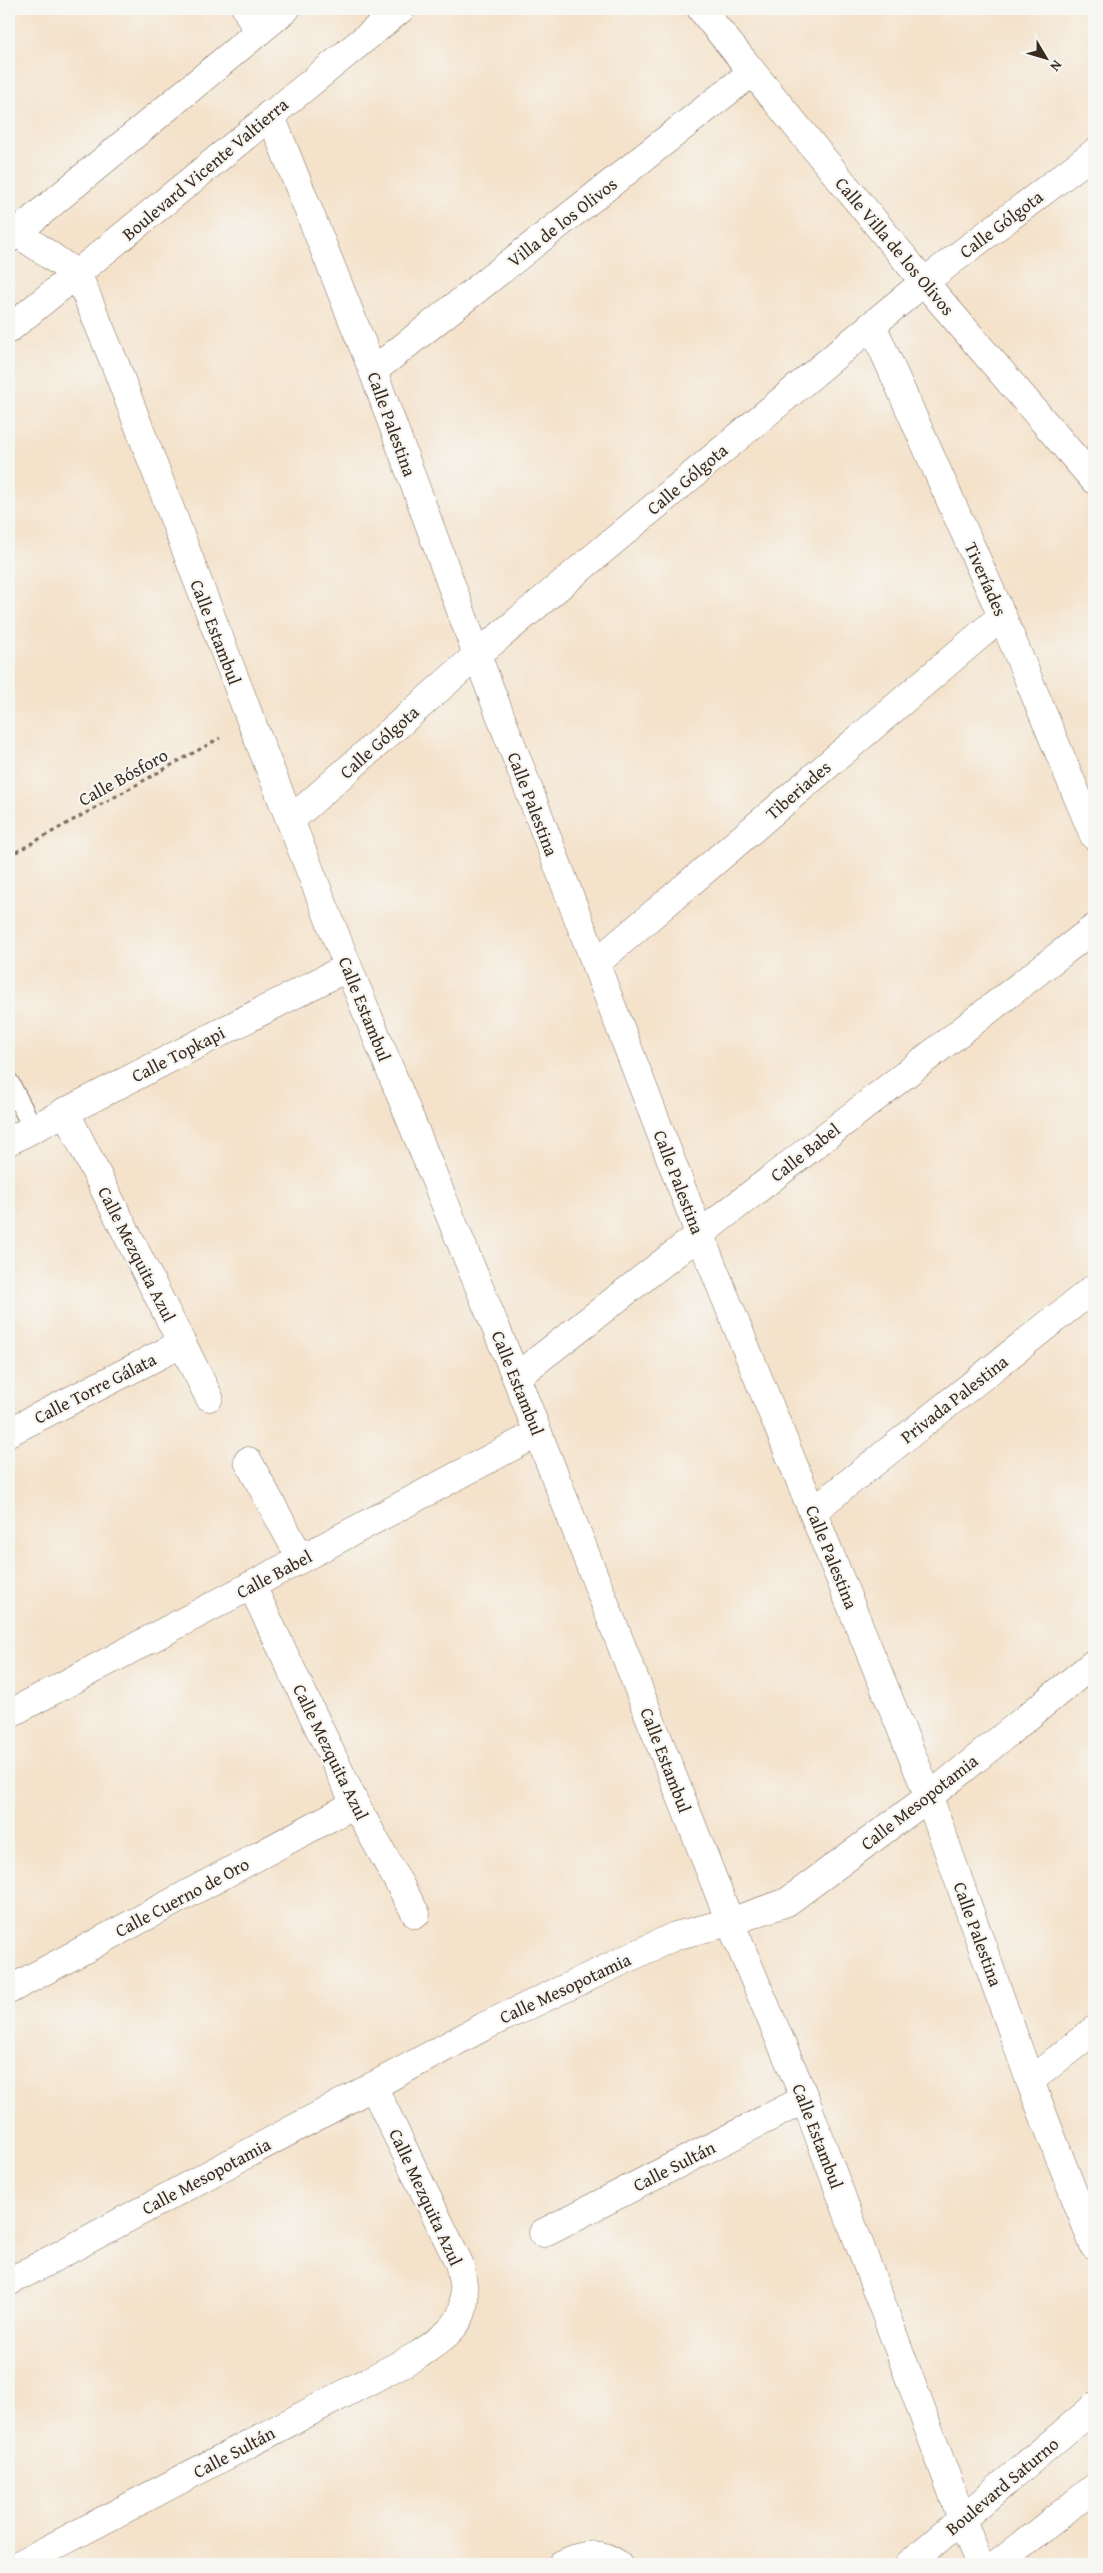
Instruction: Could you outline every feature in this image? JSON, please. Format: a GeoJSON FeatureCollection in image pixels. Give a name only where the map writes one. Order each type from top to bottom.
{"type":"FeatureCollection","features":[{"type":"Feature","properties":{"kind":"street"},"geometry":{"type":"LineString","coordinates":[[78,275],[11,233],[252,20],[286,9]]}},
{"type":"Feature","properties":{"kind":"street","name":"Boulevard Vicente Valtierra"},"geometry":{"type":"LineString","coordinates":[[9,329],[78,275],[270,114],[401,9]]}},
{"type":"Feature","properties":{"kind":"street","name":"Calle Villa de los Olivos"},"geometry":{"type":"LineString","coordinates":[[701,9],[751,73],[924,282],[1094,480]]}},
{"type":"Feature","properties":{"kind":"street","name":"Villa de los Olivos"},"geometry":{"type":"LineString","coordinates":[[373,371],[751,73]]}},
{"type":"Feature","properties":{"kind":"street","name":"Calle Palestina"},"geometry":{"type":"LineString","coordinates":[[270,114],[373,371],[477,655],[699,1233],[929,1797],[1030,2081],[1094,2246]]}},
{"type":"Feature","properties":{"kind":"street","name":"Calle Gólgota"},"geometry":{"type":"LineString","coordinates":[[291,820],[477,655],[872,324],[924,282],[1094,153]]}},
{"type":"Feature","properties":{"kind":"street","name":"Calle Estambul"},"geometry":{"type":"LineString","coordinates":[[78,275],[115,364],[250,721],[291,820],[348,968],[516,1377],[730,1922],[805,2099],[979,2564]]}},
{"type":"Feature","properties":{"kind":"street","name":"Tiveríades"},"geometry":{"type":"LineString","coordinates":[[872,324],[1002,616],[1094,836]]}},
{"type":"Feature","properties":{"kind":"street","name":"Tiberiades"},"geometry":{"type":"LineString","coordinates":[[595,964],[1002,616]]}},
{"type":"Feature","properties":{"kind":"street","name":"Calle Babel"},"geometry":{"type":"LineString","coordinates":[[516,1377],[1094,928]]}},
{"type":"Feature","properties":{"kind":"street","name":"Calle Topkapi"},"geometry":{"type":"LineString","coordinates":[[9,1141],[348,968]]}},
{"type":"Feature","properties":{"kind":"street","name":"Calle Mezquita Azul"},"geometry":{"type":"LineString","coordinates":[[65,1111],[209,1397]]}},
{"type":"Feature","properties":{"kind":"street","name":"Privada Palestina"},"geometry":{"type":"LineString","coordinates":[[813,1511],[1094,1288]]}},
{"type":"Feature","properties":{"kind":"street","name":"Calle Torre Gálata"},"geometry":{"type":"LineString","coordinates":[[9,1432],[181,1344]]}},
{"type":"Feature","properties":{"kind":"street","name":"Calle Babel"},"geometry":{"type":"LineString","coordinates":[[9,1714],[538,1433]]}},
{"type":"Feature","properties":{"kind":"street"},"geometry":{"type":"LineString","coordinates":[[248,1461],[302,1559]]}},
{"type":"Feature","properties":{"kind":"street","name":"Calle Mezquita Azul"},"geometry":{"type":"LineString","coordinates":[[252,1586],[355,1804],[416,1914]]}},
{"type":"Feature","properties":{"kind":"street","name":"Calle Mesopotamia"},"geometry":{"type":"LineString","coordinates":[[9,2282],[483,2027],[675,1936],[730,1922],[786,1902],[929,1797],[1094,1663]]}},
{"type":"Feature","properties":{"kind":"street","name":"Calle Cuerno de Oro"},"geometry":{"type":"LineString","coordinates":[[9,1990],[355,1804]]}},
{"type":"Feature","properties":{"kind":"street"},"geometry":{"type":"LineString","coordinates":[[1030,2081],[1094,2030]]}},
{"type":"Feature","properties":{"kind":"street","name":"Calle Mezquita Azul"},"geometry":{"type":"LineString","coordinates":[[373,2086],[459,2263],[466,2292],[464,2311],[446,2336]]}},
{"type":"Feature","properties":{"kind":"street","name":"Calle Sultán"},"geometry":{"type":"LineString","coordinates":[[543,2233],[805,2099]]}},
{"type":"Feature","properties":{"kind":"street","name":"Calle Sultán"},"geometry":{"type":"LineString","coordinates":[[20,2564],[420,2354],[446,2336]]}},
{"type":"Feature","properties":{"kind":"street","name":"Boulevard Saturno"},"geometry":{"type":"LineString","coordinates":[[909,2564],[1094,2407]]}},
{"type":"Feature","properties":{"kind":"street"},"geometry":{"type":"LineString","coordinates":[[998,2564],[1094,2488]]}},
{"type":"Feature","properties":{"kind":"street"},"geometry":{"type":"LineString","coordinates":[[562,2564],[574,2558],[592,2554],[608,2558],[618,2564]]}},
{"type":"Feature","properties":{"kind":"lane"},"geometry":{"type":"LineString","coordinates":[[9,1082],[33,1128]]}},
{"type":"Feature","properties":{"kind":"path","name":"Calle Bósforo"},"geometry":{"type":"LineString","coordinates":[[9,856],[250,721]]}}]}
